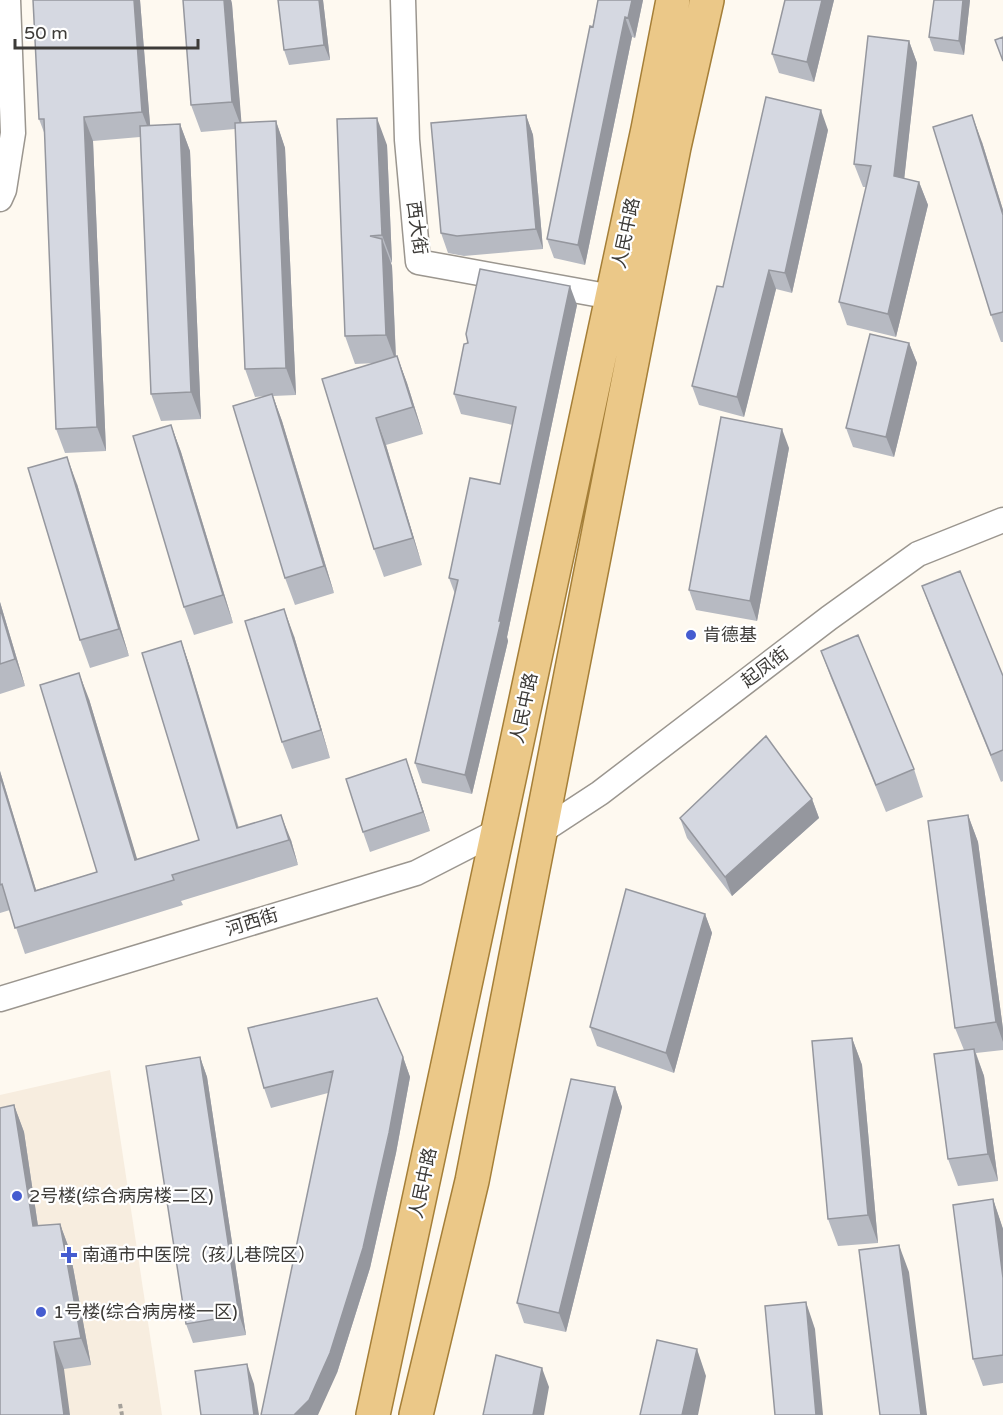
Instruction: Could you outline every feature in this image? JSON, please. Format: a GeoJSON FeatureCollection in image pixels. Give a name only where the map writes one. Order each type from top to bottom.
{"type":"FeatureCollection","features":[{"type":"Feature","properties":{"kind":"main road","name":"人民中路"},"geometry":{"type":"LineString","coordinates":[[373,1415],[648,129],[673,0]]}},
{"type":"Feature","properties":{"kind":"main road","name":"人民中路"},"geometry":{"type":"LineString","coordinates":[[416,1415],[472,1181],[674,147],[706,0]]}},
{"type":"Feature","properties":{"kind":"street"},"geometry":{"type":"LineString","coordinates":[[0,200],[4,190],[14,133],[8,0]]}},
{"type":"Feature","properties":{"kind":"street","name":"西大街"},"geometry":{"type":"LineString","coordinates":[[403,0],[407,140],[418,262],[612,297]]}},
{"type":"Feature","properties":{"kind":"street","name":"起凤街"},"geometry":{"type":"LineString","coordinates":[[539,833],[600,793],[918,554],[1003,520]]}},
{"type":"Feature","properties":{"kind":"street","name":"河西街"},"geometry":{"type":"LineString","coordinates":[[0,999],[416,873],[498,831]]}},
{"type":"Feature","properties":{"kind":"path"},"geometry":{"type":"LineString","coordinates":[[120,1404],[122,1415]]}},
{"type":"Feature","properties":{"kind":"shaded area","name":"南通市中医院（孩儿巷院区）"},"geometry":{"type":"Polygon","coordinates":[[[110,1070],[162,1415],[0,1415],[0,1095],[110,1070]]]}},
{"type":"Feature","properties":{"kind":"building"},"geometry":{"type":"Polygon","coordinates":[[[33,0],[134,0],[142,112],[84,117],[97,427],[56,429],[44,119],[39,119],[33,0]]]}},
{"type":"Feature","properties":{"kind":"building"},"geometry":{"type":"Polygon","coordinates":[[[183,0],[224,0],[232,102],[191,105],[183,0]]]}},
{"type":"Feature","properties":{"kind":"building"},"geometry":{"type":"Polygon","coordinates":[[[278,0],[319,0],[324,45],[284,50],[278,0]]]}},
{"type":"Feature","properties":{"kind":"building"},"geometry":{"type":"Polygon","coordinates":[[[598,0],[632,0],[628,18],[625,17],[578,245],[547,239],[590,26],[593,27],[598,0]]]}},
{"type":"Feature","properties":{"kind":"building"},"geometry":{"type":"Polygon","coordinates":[[[785,0],[822,0],[807,62],[772,54],[785,0]]]}},
{"type":"Feature","properties":{"kind":"building"},"geometry":{"type":"Polygon","coordinates":[[[934,0],[963,0],[959,41],[929,37],[934,0]]]}},
{"type":"Feature","properties":{"kind":"building"},"geometry":{"type":"Polygon","coordinates":[[[868,36],[909,41],[894,176],[919,182],[888,314],[839,302],[871,166],[854,164],[868,36]]]}},
{"type":"Feature","properties":{"kind":"building"},"geometry":{"type":"Polygon","coordinates":[[[1003,37],[1003,61],[995,40],[1003,37]]]}},
{"type":"Feature","properties":{"kind":"building"},"geometry":{"type":"Polygon","coordinates":[[[766,97],[821,110],[785,273],[769,270],[737,397],[692,386],[717,286],[723,287],[766,97]]]}},
{"type":"Feature","properties":{"kind":"building"},"geometry":{"type":"Polygon","coordinates":[[[526,115],[536,229],[457,236],[441,233],[431,123],[526,115]]]}},
{"type":"Feature","properties":{"kind":"building"},"geometry":{"type":"Polygon","coordinates":[[[972,115],[1003,215],[1003,312],[991,315],[933,127],[972,115]]]}},
{"type":"Feature","properties":{"kind":"building"},"geometry":{"type":"Polygon","coordinates":[[[377,118],[382,235],[370,236],[382,239],[386,335],[345,336],[337,119],[377,118]]]}},
{"type":"Feature","properties":{"kind":"building"},"geometry":{"type":"Polygon","coordinates":[[[276,121],[286,368],[245,369],[235,123],[276,121]]]}},
{"type":"Feature","properties":{"kind":"building"},"geometry":{"type":"Polygon","coordinates":[[[180,124],[191,392],[151,394],[140,126],[180,124]]]}},
{"type":"Feature","properties":{"kind":"building"},"geometry":{"type":"Polygon","coordinates":[[[480,269],[570,286],[499,621],[501,621],[465,775],[415,763],[458,580],[449,578],[470,478],[500,484],[516,407],[454,394],[464,344],[468,343],[466,334],[480,269]]]}},
{"type":"Feature","properties":{"kind":"building"},"geometry":{"type":"Polygon","coordinates":[[[870,334],[909,343],[886,437],[846,428],[870,334]]]}},
{"type":"Feature","properties":{"kind":"building"},"geometry":{"type":"Polygon","coordinates":[[[397,356],[413,407],[376,418],[413,538],[374,549],[322,379],[397,356]]]}},
{"type":"Feature","properties":{"kind":"building"},"geometry":{"type":"Polygon","coordinates":[[[272,394],[324,566],[285,578],[233,406],[272,394]]]}},
{"type":"Feature","properties":{"kind":"building"},"geometry":{"type":"Polygon","coordinates":[[[721,417],[782,429],[750,601],[689,590],[721,417]]]}},
{"type":"Feature","properties":{"kind":"building"},"geometry":{"type":"Polygon","coordinates":[[[171,425],[223,595],[184,607],[133,436],[171,425]]]}},
{"type":"Feature","properties":{"kind":"building"},"geometry":{"type":"Polygon","coordinates":[[[67,457],[119,629],[80,640],[28,468],[67,457]]]}},
{"type":"Feature","properties":{"kind":"building"},"geometry":{"type":"Polygon","coordinates":[[[960,571],[1003,676],[1003,750],[991,755],[922,586],[960,571]]]}},
{"type":"Feature","properties":{"kind":"building"},"geometry":{"type":"Polygon","coordinates":[[[0,608],[15,659],[0,664],[0,608]]]}},
{"type":"Feature","properties":{"kind":"building"},"geometry":{"type":"Polygon","coordinates":[[[284,609],[321,730],[282,742],[245,621],[284,609]]]}},
{"type":"Feature","properties":{"kind":"building"},"geometry":{"type":"Polygon","coordinates":[[[858,635],[914,769],[876,785],[821,651],[858,635]]]}},
{"type":"Feature","properties":{"kind":"building"},"geometry":{"type":"Polygon","coordinates":[[[181,641],[237,828],[281,815],[289,840],[172,875],[174,880],[15,928],[2,884],[0,885],[0,776],[35,891],[97,872],[40,685],[79,673],[135,860],[199,840],[142,653],[181,641]]]}},
{"type":"Feature","properties":{"kind":"building"},"geometry":{"type":"Polygon","coordinates":[[[766,736],[812,799],[725,877],[680,818],[766,736]]]}},
{"type":"Feature","properties":{"kind":"building"},"geometry":{"type":"Polygon","coordinates":[[[406,759],[423,812],[363,832],[346,779],[406,759]]]}},
{"type":"Feature","properties":{"kind":"building"},"geometry":{"type":"Polygon","coordinates":[[[968,815],[996,1022],[955,1028],[928,821],[968,815]]]}},
{"type":"Feature","properties":{"kind":"building"},"geometry":{"type":"Polygon","coordinates":[[[626,889],[705,914],[666,1053],[590,1027],[626,889]]]}},
{"type":"Feature","properties":{"kind":"building"},"geometry":{"type":"Polygon","coordinates":[[[377,998],[403,1057],[389,1133],[363,1248],[330,1353],[309,1400],[294,1415],[261,1415],[333,1071],[264,1088],[248,1028],[377,998]]]}},
{"type":"Feature","properties":{"kind":"building"},"geometry":{"type":"Polygon","coordinates":[[[852,1038],[868,1215],[828,1219],[812,1041],[852,1038]]]}},
{"type":"Feature","properties":{"kind":"building"},"geometry":{"type":"Polygon","coordinates":[[[974,1049],[988,1154],[948,1159],[934,1054],[974,1049]]]}},
{"type":"Feature","properties":{"kind":"building"},"geometry":{"type":"Polygon","coordinates":[[[200,1057],[239,1315],[186,1324],[146,1066],[200,1057]]]}},
{"type":"Feature","properties":{"kind":"building"},"geometry":{"type":"Polygon","coordinates":[[[571,1079],[615,1087],[559,1313],[517,1303],[571,1079]]]}},
{"type":"Feature","properties":{"kind":"building","name":"1号楼(综合病房楼一区)"},"geometry":{"type":"Polygon","coordinates":[[[14,1105],[33,1226],[60,1224],[81,1338],[54,1342],[64,1415],[0,1415],[0,1108],[14,1105]]]}},
{"type":"Feature","properties":{"kind":"building"},"geometry":{"type":"Polygon","coordinates":[[[993,1199],[1003,1278],[1003,1355],[973,1359],[953,1205],[993,1199]]]}},
{"type":"Feature","properties":{"kind":"building"},"geometry":{"type":"Polygon","coordinates":[[[899,1245],[921,1415],[880,1415],[859,1250],[899,1245]]]}},
{"type":"Feature","properties":{"kind":"building"},"geometry":{"type":"Polygon","coordinates":[[[806,1302],[816,1415],[775,1415],[765,1306],[806,1302]]]}},
{"type":"Feature","properties":{"kind":"building"},"geometry":{"type":"Polygon","coordinates":[[[657,1340],[697,1349],[682,1415],[640,1415],[657,1340]]]}},
{"type":"Feature","properties":{"kind":"building"},"geometry":{"type":"Polygon","coordinates":[[[496,1355],[542,1368],[533,1415],[483,1415],[496,1355]]]}},
{"type":"Feature","properties":{"kind":"building"},"geometry":{"type":"Polygon","coordinates":[[[247,1364],[254,1415],[201,1415],[195,1371],[247,1364]]]}},
{"type":"Feature","properties":{"kind":"place","name":"肯德基"},"geometry":{"type":"Point","coordinates":[691,635]}},
{"type":"Feature","properties":{"kind":"place","name":"2号楼(综合病房楼二区)"},"geometry":{"type":"Point","coordinates":[17,1196]}},
{"type":"Feature","properties":{"kind":"place","name":"南通市中医院（孩儿巷院区）"},"geometry":{"type":"Point","coordinates":[69,1255]}},
{"type":"Feature","properties":{"kind":"place","name":"1号楼(综合病房楼一区)"},"geometry":{"type":"Point","coordinates":[41,1312]}}]}
